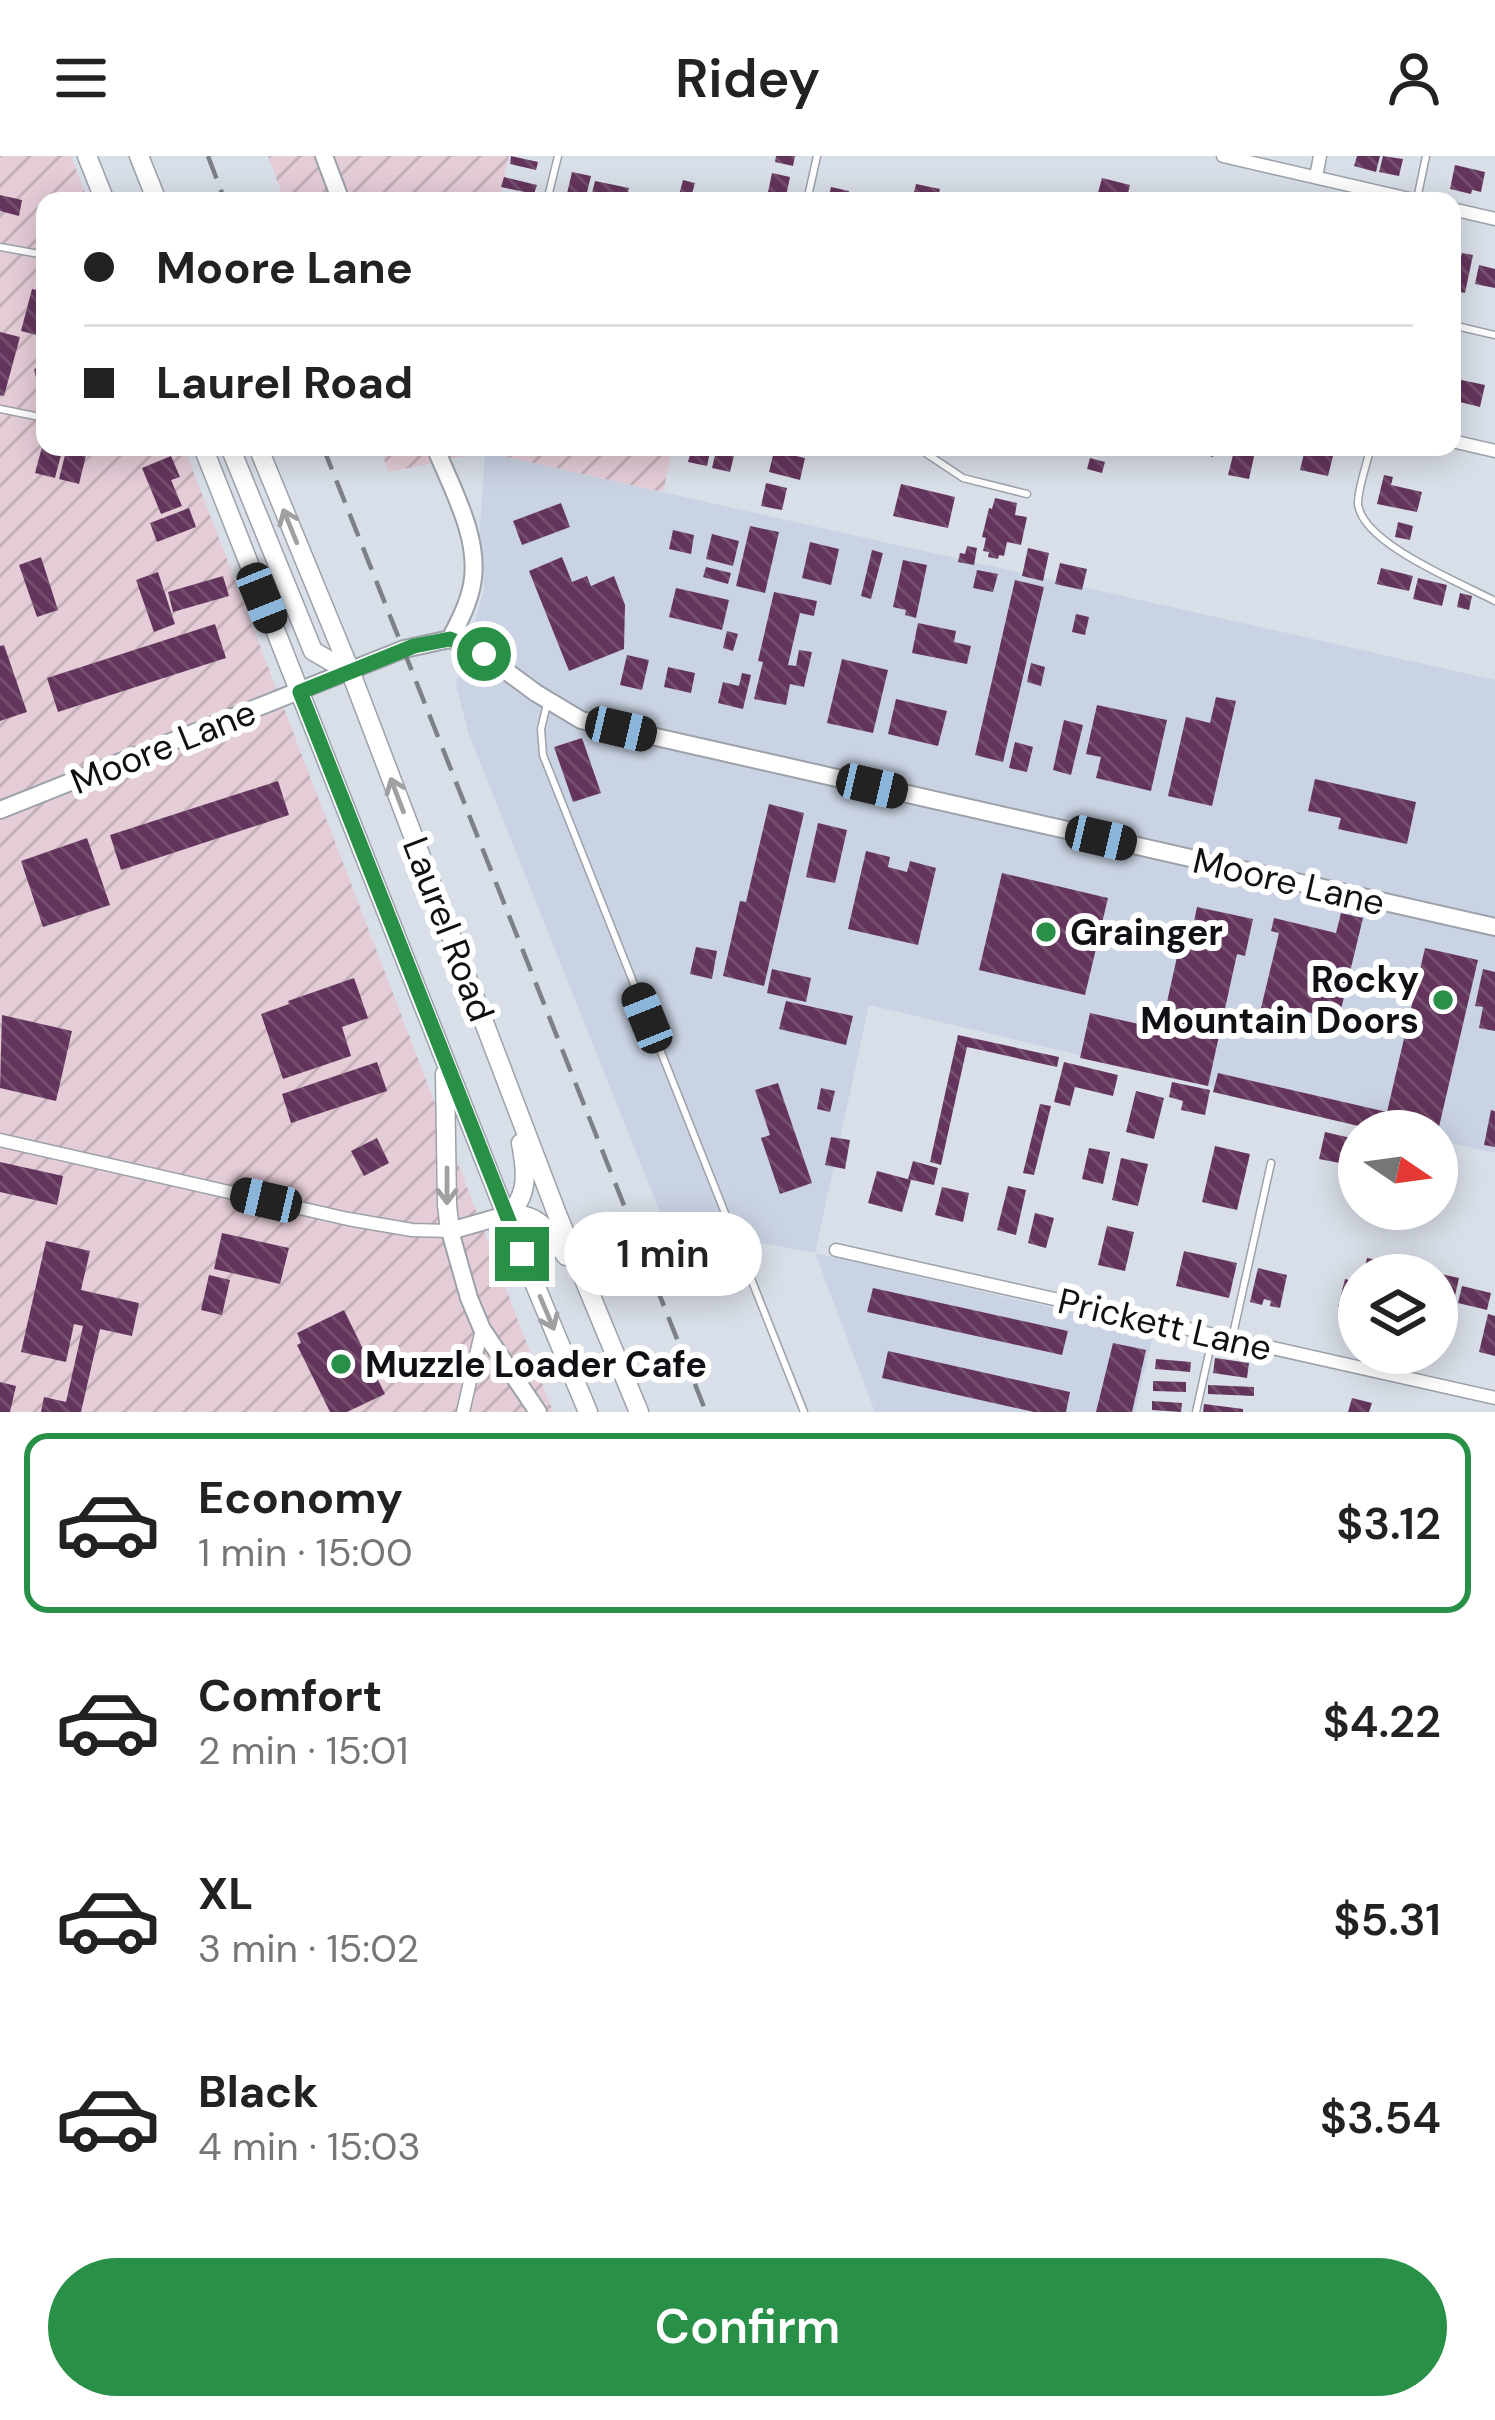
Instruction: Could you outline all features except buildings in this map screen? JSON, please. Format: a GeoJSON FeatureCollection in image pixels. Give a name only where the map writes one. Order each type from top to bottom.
{"type":"FeatureCollection","features":[{"type":"Feature","properties":{"kind":"main road"},"geometry":{"type":"LineString","coordinates":[[87,156],[101,192]]}},
{"type":"Feature","properties":{"kind":"main road"},"geometry":{"type":"LineString","coordinates":[[139,156],[153,192]]}},
{"type":"Feature","properties":{"kind":"main road","name":"Laurel Road"},"geometry":{"type":"LineString","coordinates":[[206,456],[588,1412]]}},
{"type":"Feature","properties":{"kind":"main road"},"geometry":{"type":"LineString","coordinates":[[234,456],[313,651],[351,673]]}},
{"type":"Feature","properties":{"kind":"main road","name":"Laurel Road"},"geometry":{"type":"LineString","coordinates":[[262,456],[639,1412]]}},
{"type":"Feature","properties":{"kind":"main road"},"geometry":{"type":"LineString","coordinates":[[444,1057],[450,1231]]}},
{"type":"Feature","properties":{"kind":"main road"},"geometry":{"type":"LineString","coordinates":[[506,1215],[520,1202],[525,1174],[511,1093]]}},
{"type":"Feature","properties":{"kind":"main road"},"geometry":{"type":"LineString","coordinates":[[506,1215],[538,1220],[586,1285]]}},
{"type":"Feature","properties":{"kind":"street"},"geometry":{"type":"LineString","coordinates":[[324,156],[338,192]]}},
{"type":"Feature","properties":{"kind":"street"},"geometry":{"type":"LineString","coordinates":[[1223,156],[1379,192]]}},
{"type":"Feature","properties":{"kind":"street"},"geometry":{"type":"LineString","coordinates":[[1316,177],[1321,156]]}},
{"type":"Feature","properties":{"kind":"street"},"geometry":{"type":"LineString","coordinates":[[1461,211],[1495,219]]}},
{"type":"Feature","properties":{"kind":"street"},"geometry":{"type":"LineString","coordinates":[[1461,443],[1495,451]]}},
{"type":"Feature","properties":{"kind":"street"},"geometry":{"type":"LineString","coordinates":[[439,456],[473,555],[465,610],[450,639]]}},
{"type":"Feature","properties":{"kind":"street","name":"Moore Lane"},"geometry":{"type":"LineString","coordinates":[[0,810],[404,650],[450,639],[484,654],[580,719],[1495,927]]}},
{"type":"Feature","properties":{"kind":"street"},"geometry":{"type":"LineString","coordinates":[[0,1140],[412,1230],[450,1231],[506,1215]]}},
{"type":"Feature","properties":{"kind":"street"},"geometry":{"type":"LineString","coordinates":[[450,1231],[482,1329],[538,1412]]}},
{"type":"Feature","properties":{"kind":"street","name":"Prickett Lane"},"geometry":{"type":"LineString","coordinates":[[836,1250],[1495,1398]]}},
{"type":"Feature","properties":{"kind":"street"},"geometry":{"type":"LineString","coordinates":[[463,1412],[482,1329]]}},
{"type":"Feature","properties":{"kind":"lane"},"geometry":{"type":"LineString","coordinates":[[550,192],[558,156]]}},
{"type":"Feature","properties":{"kind":"lane"},"geometry":{"type":"LineString","coordinates":[[809,192],[817,156]]}},
{"type":"Feature","properties":{"kind":"lane"},"geometry":{"type":"LineString","coordinates":[[1419,192],[1426,156]]}},
{"type":"Feature","properties":{"kind":"lane"},"geometry":{"type":"LineString","coordinates":[[0,247],[36,253]]}},
{"type":"Feature","properties":{"kind":"lane"},"geometry":{"type":"LineString","coordinates":[[1461,327],[1495,335]]}},
{"type":"Feature","properties":{"kind":"lane"},"geometry":{"type":"LineString","coordinates":[[0,409],[36,416]]}},
{"type":"Feature","properties":{"kind":"lane"},"geometry":{"type":"LineString","coordinates":[[930,456],[963,478],[1027,494]]}},
{"type":"Feature","properties":{"kind":"lane"},"geometry":{"type":"LineString","coordinates":[[1369,456],[1358,505],[1366,523],[1386,544],[1495,602]]}},
{"type":"Feature","properties":{"kind":"lane"},"geometry":{"type":"LineString","coordinates":[[548,700],[541,729],[543,754],[804,1412]]}},
{"type":"Feature","properties":{"kind":"lane"},"geometry":{"type":"LineString","coordinates":[[1232,1339],[1271,1163]]}},
{"type":"Feature","properties":{"kind":"lane"},"geometry":{"type":"LineString","coordinates":[[1196,1412],[1214,1335]]}},
{"type":"Feature","properties":{"kind":"shaded area"},"geometry":{"type":"Polygon","coordinates":[[[0,156],[71,156],[85,192],[36,192],[36,456],[187,456],[553,1412],[0,1412],[0,156]]]}},
{"type":"Feature","properties":{"kind":"shaded area"},"geometry":{"type":"Polygon","coordinates":[[[268,156],[509,156],[501,192],[282,192],[268,156]]]}},
{"type":"Feature","properties":{"kind":"shaded area"},"geometry":{"type":"Polygon","coordinates":[[[383,456],[466,456],[389,472],[383,456]]]}},
{"type":"Feature","properties":{"kind":"shaded area"},"geometry":{"type":"Polygon","coordinates":[[[485,456],[503,456],[1495,680],[1495,1153],[1458,1145],[1458,1110],[1338,1110],[1338,1116],[869,1005],[815,1253],[665,1225],[469,735],[456,685],[484,590],[480,528],[485,456]]]}},
{"type":"Feature","properties":{"kind":"shaded area"},"geometry":{"type":"Polygon","coordinates":[[[503,456],[671,456],[663,492],[503,456]]]}},
{"type":"Feature","properties":{"kind":"shaded area"},"geometry":{"type":"Polygon","coordinates":[[[815,1253],[1154,1331],[1135,1412],[875,1412],[815,1253]]]}},
{"type":"Feature","properties":{"kind":"railway"},"geometry":{"type":"LineString","coordinates":[[208,156],[222,192]]}},
{"type":"Feature","properties":{"kind":"railway"},"geometry":{"type":"LineString","coordinates":[[327,456],[706,1412]]}},
{"type":"Feature","properties":{"kind":"place","name":"Grainger"},"geometry":{"type":"Point","coordinates":[1046,932]}},
{"type":"Feature","properties":{"kind":"place","name":"Rocky Mountain Doors"},"geometry":{"type":"Point","coordinates":[1443,1000]}},
{"type":"Feature","properties":{"kind":"place","name":"Muzzle Loader Cafe"},"geometry":{"type":"Point","coordinates":[341,1364]}},
{"type":"Feature","properties":{"kind":"route"},"geometry":{"type":"LineString","coordinates":[[484,654],[450,639],[414,646],[300,692],[522,1254]]}}]}
